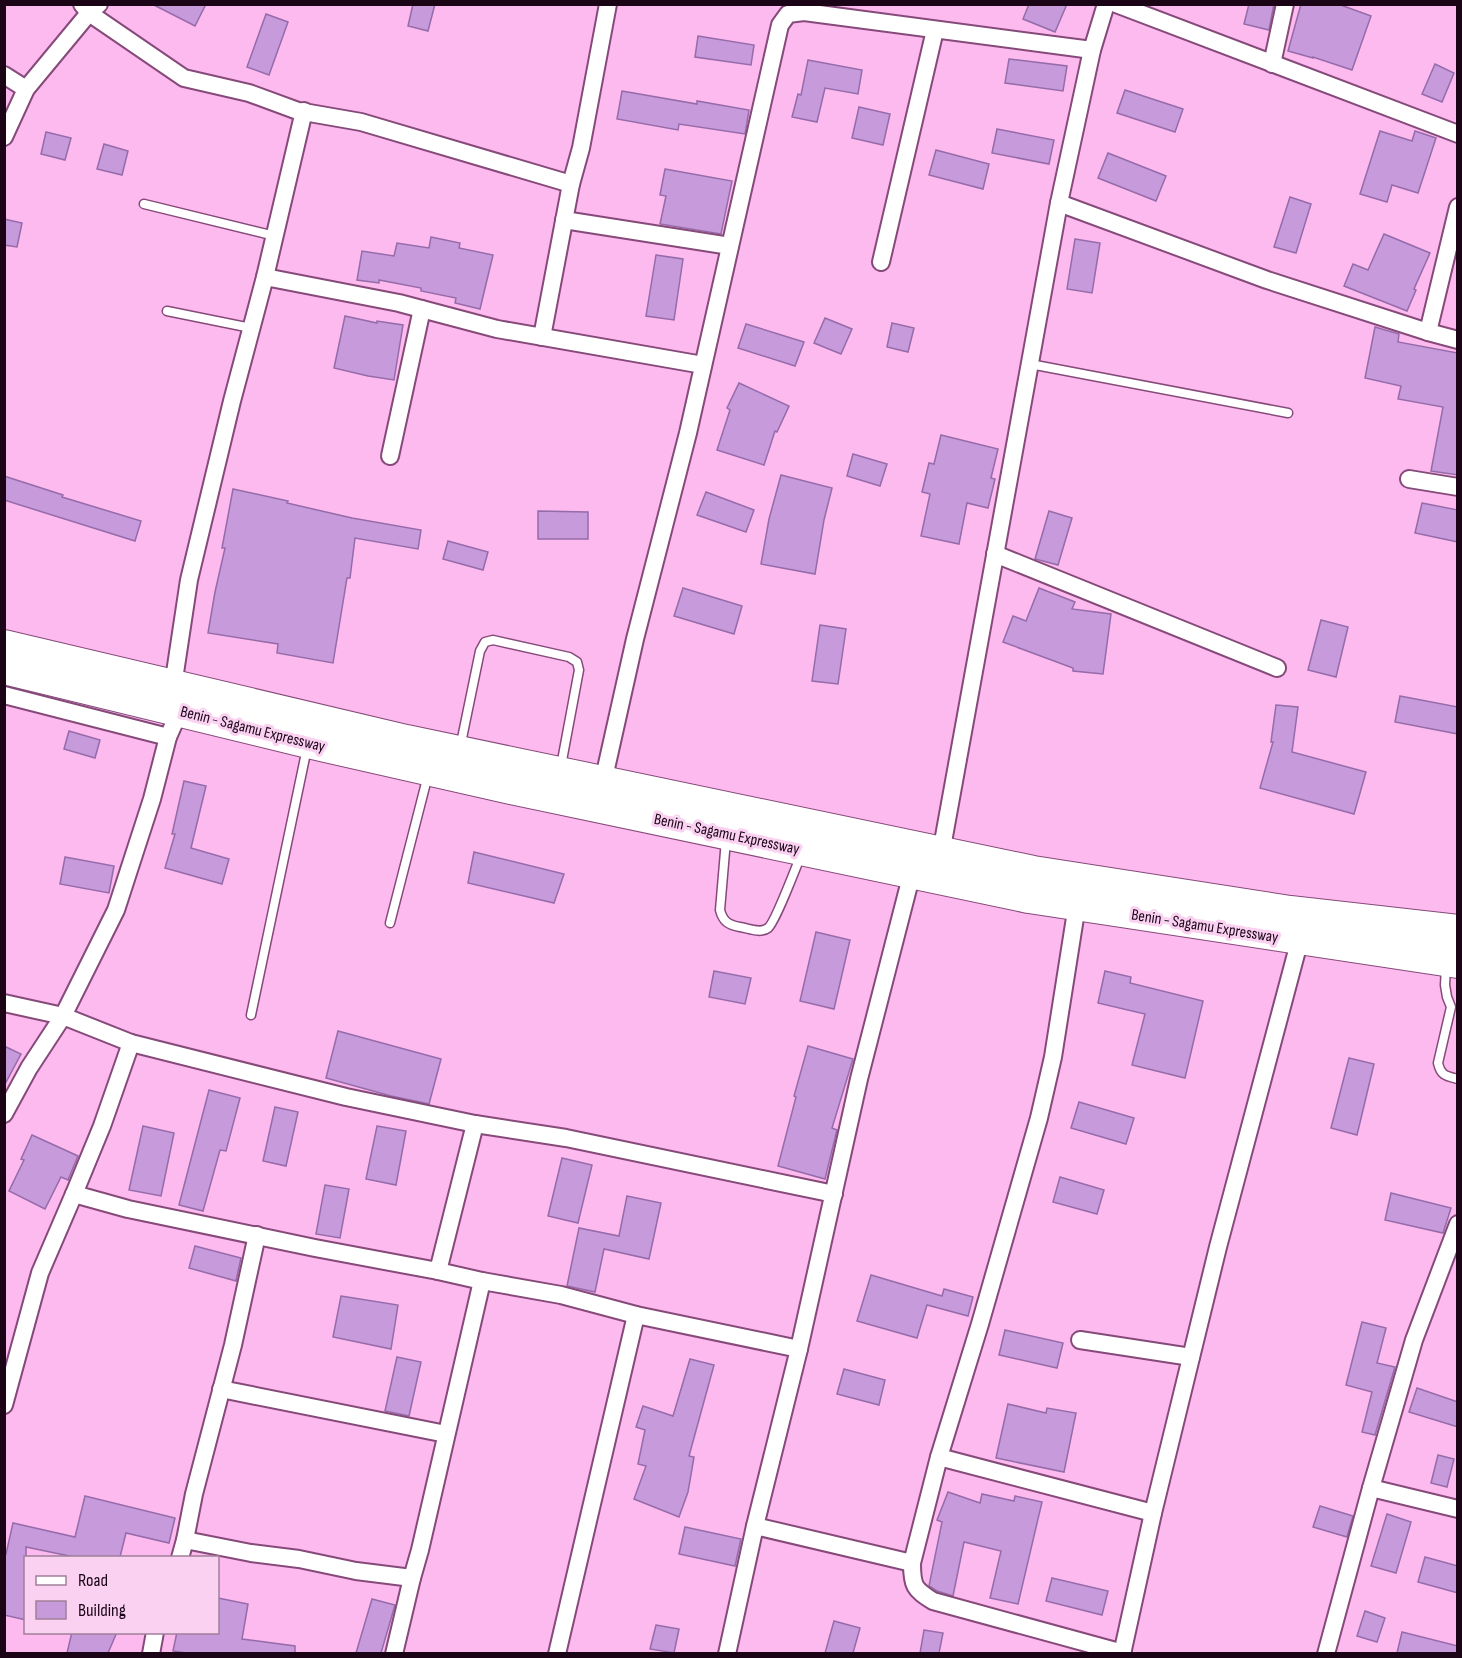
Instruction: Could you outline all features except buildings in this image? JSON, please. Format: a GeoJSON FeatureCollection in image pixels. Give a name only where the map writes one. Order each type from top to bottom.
{"type":"FeatureCollection","features":[{"type":"Feature","properties":{"kind":"highway"},"geometry":{"type":"LineString","coordinates":[[4,646],[174,711],[394,738],[1033,872],[1290,912],[1458,931]]}},
{"type":"Feature","properties":{"kind":"highway","name":"Benin - Sagamu Expressway"},"geometry":{"type":"LineString","coordinates":[[4,668],[308,742],[1029,897],[1452,961]]}},
{"type":"Feature","properties":{"kind":"street"},"geometry":{"type":"LineString","coordinates":[[542,337],[608,4]]}},
{"type":"Feature","properties":{"kind":"street"},"geometry":{"type":"LineString","coordinates":[[941,853],[1059,203],[1092,50],[1106,4]]}},
{"type":"Feature","properties":{"kind":"street"},"geometry":{"type":"LineString","coordinates":[[1116,4],[1458,134]]}},
{"type":"Feature","properties":{"kind":"street"},"geometry":{"type":"LineString","coordinates":[[1272,64],[1285,4]]}},
{"type":"Feature","properties":{"kind":"street"},"geometry":{"type":"LineString","coordinates":[[4,137],[26,89],[90,7],[184,78],[249,93],[291,109],[361,122],[571,184]]}},
{"type":"Feature","properties":{"kind":"street"},"geometry":{"type":"LineString","coordinates":[[603,782],[635,639],[688,433],[780,25],[788,14],[804,12],[1092,50]]}},
{"type":"Feature","properties":{"kind":"street"},"geometry":{"type":"LineString","coordinates":[[881,262],[935,30]]}},
{"type":"Feature","properties":{"kind":"street"},"geometry":{"type":"LineString","coordinates":[[4,75],[26,89]]}},
{"type":"Feature","properties":{"kind":"street"},"geometry":{"type":"LineString","coordinates":[[4,1114],[29,1068],[63,1016],[116,910],[140,840],[174,711],[189,580],[265,278],[304,111]]}},
{"type":"Feature","properties":{"kind":"street"},"geometry":{"type":"LineString","coordinates":[[1059,203],[1267,280],[1458,340]]}},
{"type":"Feature","properties":{"kind":"street"},"geometry":{"type":"LineString","coordinates":[[1428,332],[1458,207]]}},
{"type":"Feature","properties":{"kind":"street"},"geometry":{"type":"LineString","coordinates":[[564,220],[730,246]]}},
{"type":"Feature","properties":{"kind":"street"},"geometry":{"type":"LineString","coordinates":[[265,278],[399,303],[497,329],[703,365]]}},
{"type":"Feature","properties":{"kind":"street"},"geometry":{"type":"LineString","coordinates":[[390,456],[422,309]]}},
{"type":"Feature","properties":{"kind":"street"},"geometry":{"type":"LineString","coordinates":[[1409,479],[1458,487]]}},
{"type":"Feature","properties":{"kind":"street"},"geometry":{"type":"LineString","coordinates":[[995,554],[1277,668]]}},
{"type":"Feature","properties":{"kind":"street"},"geometry":{"type":"LineString","coordinates":[[4,696],[174,711]]}},
{"type":"Feature","properties":{"kind":"street"},"geometry":{"type":"LineString","coordinates":[[727,1653],[755,1526],[799,1348],[859,1079],[912,873]]}},
{"type":"Feature","properties":{"kind":"street"},"geometry":{"type":"LineString","coordinates":[[1077,905],[1053,1057],[1039,1118],[939,1457],[912,1563],[912,1579],[918,1592],[933,1601],[1123,1653],[1153,1513],[1218,1247],[1300,939]]}},
{"type":"Feature","properties":{"kind":"street"},"geometry":{"type":"LineString","coordinates":[[4,1003],[63,1016],[131,1042],[346,1096],[475,1124],[566,1138],[834,1194]]}},
{"type":"Feature","properties":{"kind":"street"},"geometry":{"type":"LineString","coordinates":[[4,1406],[40,1273],[102,1126],[131,1042]]}},
{"type":"Feature","properties":{"kind":"street"},"geometry":{"type":"LineString","coordinates":[[438,1270],[475,1124]]}},
{"type":"Feature","properties":{"kind":"street"},"geometry":{"type":"LineString","coordinates":[[74,1194],[128,1209],[315,1248],[561,1295],[636,1315],[799,1348]]}},
{"type":"Feature","properties":{"kind":"street"},"geometry":{"type":"LineString","coordinates":[[1326,1653],[1414,1340],[1458,1224]]}},
{"type":"Feature","properties":{"kind":"street"},"geometry":{"type":"LineString","coordinates":[[180,1556],[233,1345],[257,1235]]}},
{"type":"Feature","properties":{"kind":"street"},"geometry":{"type":"LineString","coordinates":[[394,1653],[482,1281]]}},
{"type":"Feature","properties":{"kind":"street"},"geometry":{"type":"LineString","coordinates":[[557,1653],[636,1315]]}},
{"type":"Feature","properties":{"kind":"street"},"geometry":{"type":"LineString","coordinates":[[1080,1340],[1191,1357]]}},
{"type":"Feature","properties":{"kind":"street"},"geometry":{"type":"LineString","coordinates":[[221,1389],[446,1434]]}},
{"type":"Feature","properties":{"kind":"street"},"geometry":{"type":"LineString","coordinates":[[939,1457],[1153,1513]]}},
{"type":"Feature","properties":{"kind":"street"},"geometry":{"type":"LineString","coordinates":[[1371,1488],[1458,1509]]}},
{"type":"Feature","properties":{"kind":"street"},"geometry":{"type":"LineString","coordinates":[[755,1526],[912,1563]]}},
{"type":"Feature","properties":{"kind":"street"},"geometry":{"type":"LineString","coordinates":[[185,1540],[356,1571],[412,1578]]}},
{"type":"Feature","properties":{"kind":"street"},"geometry":{"type":"LineString","coordinates":[[151,1653],[155,1634]]}},
{"type":"Feature","properties":{"kind":"lane"},"geometry":{"type":"LineString","coordinates":[[144,204],[275,236]]}},
{"type":"Feature","properties":{"kind":"lane"},"geometry":{"type":"LineString","coordinates":[[166,311],[251,328]]}},
{"type":"Feature","properties":{"kind":"lane"},"geometry":{"type":"LineString","coordinates":[[1030,364],[1288,413]]}},
{"type":"Feature","properties":{"kind":"lane"},"geometry":{"type":"LineString","coordinates":[[459,752],[480,651],[485,642],[494,640],[569,657],[577,662],[579,670],[560,773]]}},
{"type":"Feature","properties":{"kind":"lane"},"geometry":{"type":"LineString","coordinates":[[251,1016],[308,742]]}},
{"type":"Feature","properties":{"kind":"lane"},"geometry":{"type":"LineString","coordinates":[[390,923],[429,769]]}},
{"type":"Feature","properties":{"kind":"lane"},"geometry":{"type":"LineString","coordinates":[[726,833],[720,910],[722,917],[728,924],[760,931],[768,928],[774,918],[804,850]]}},
{"type":"Feature","properties":{"kind":"lane"},"geometry":{"type":"LineString","coordinates":[[1452,961],[1445,985],[1451,1007],[1438,1064],[1445,1076],[1458,1079]]}}]}
